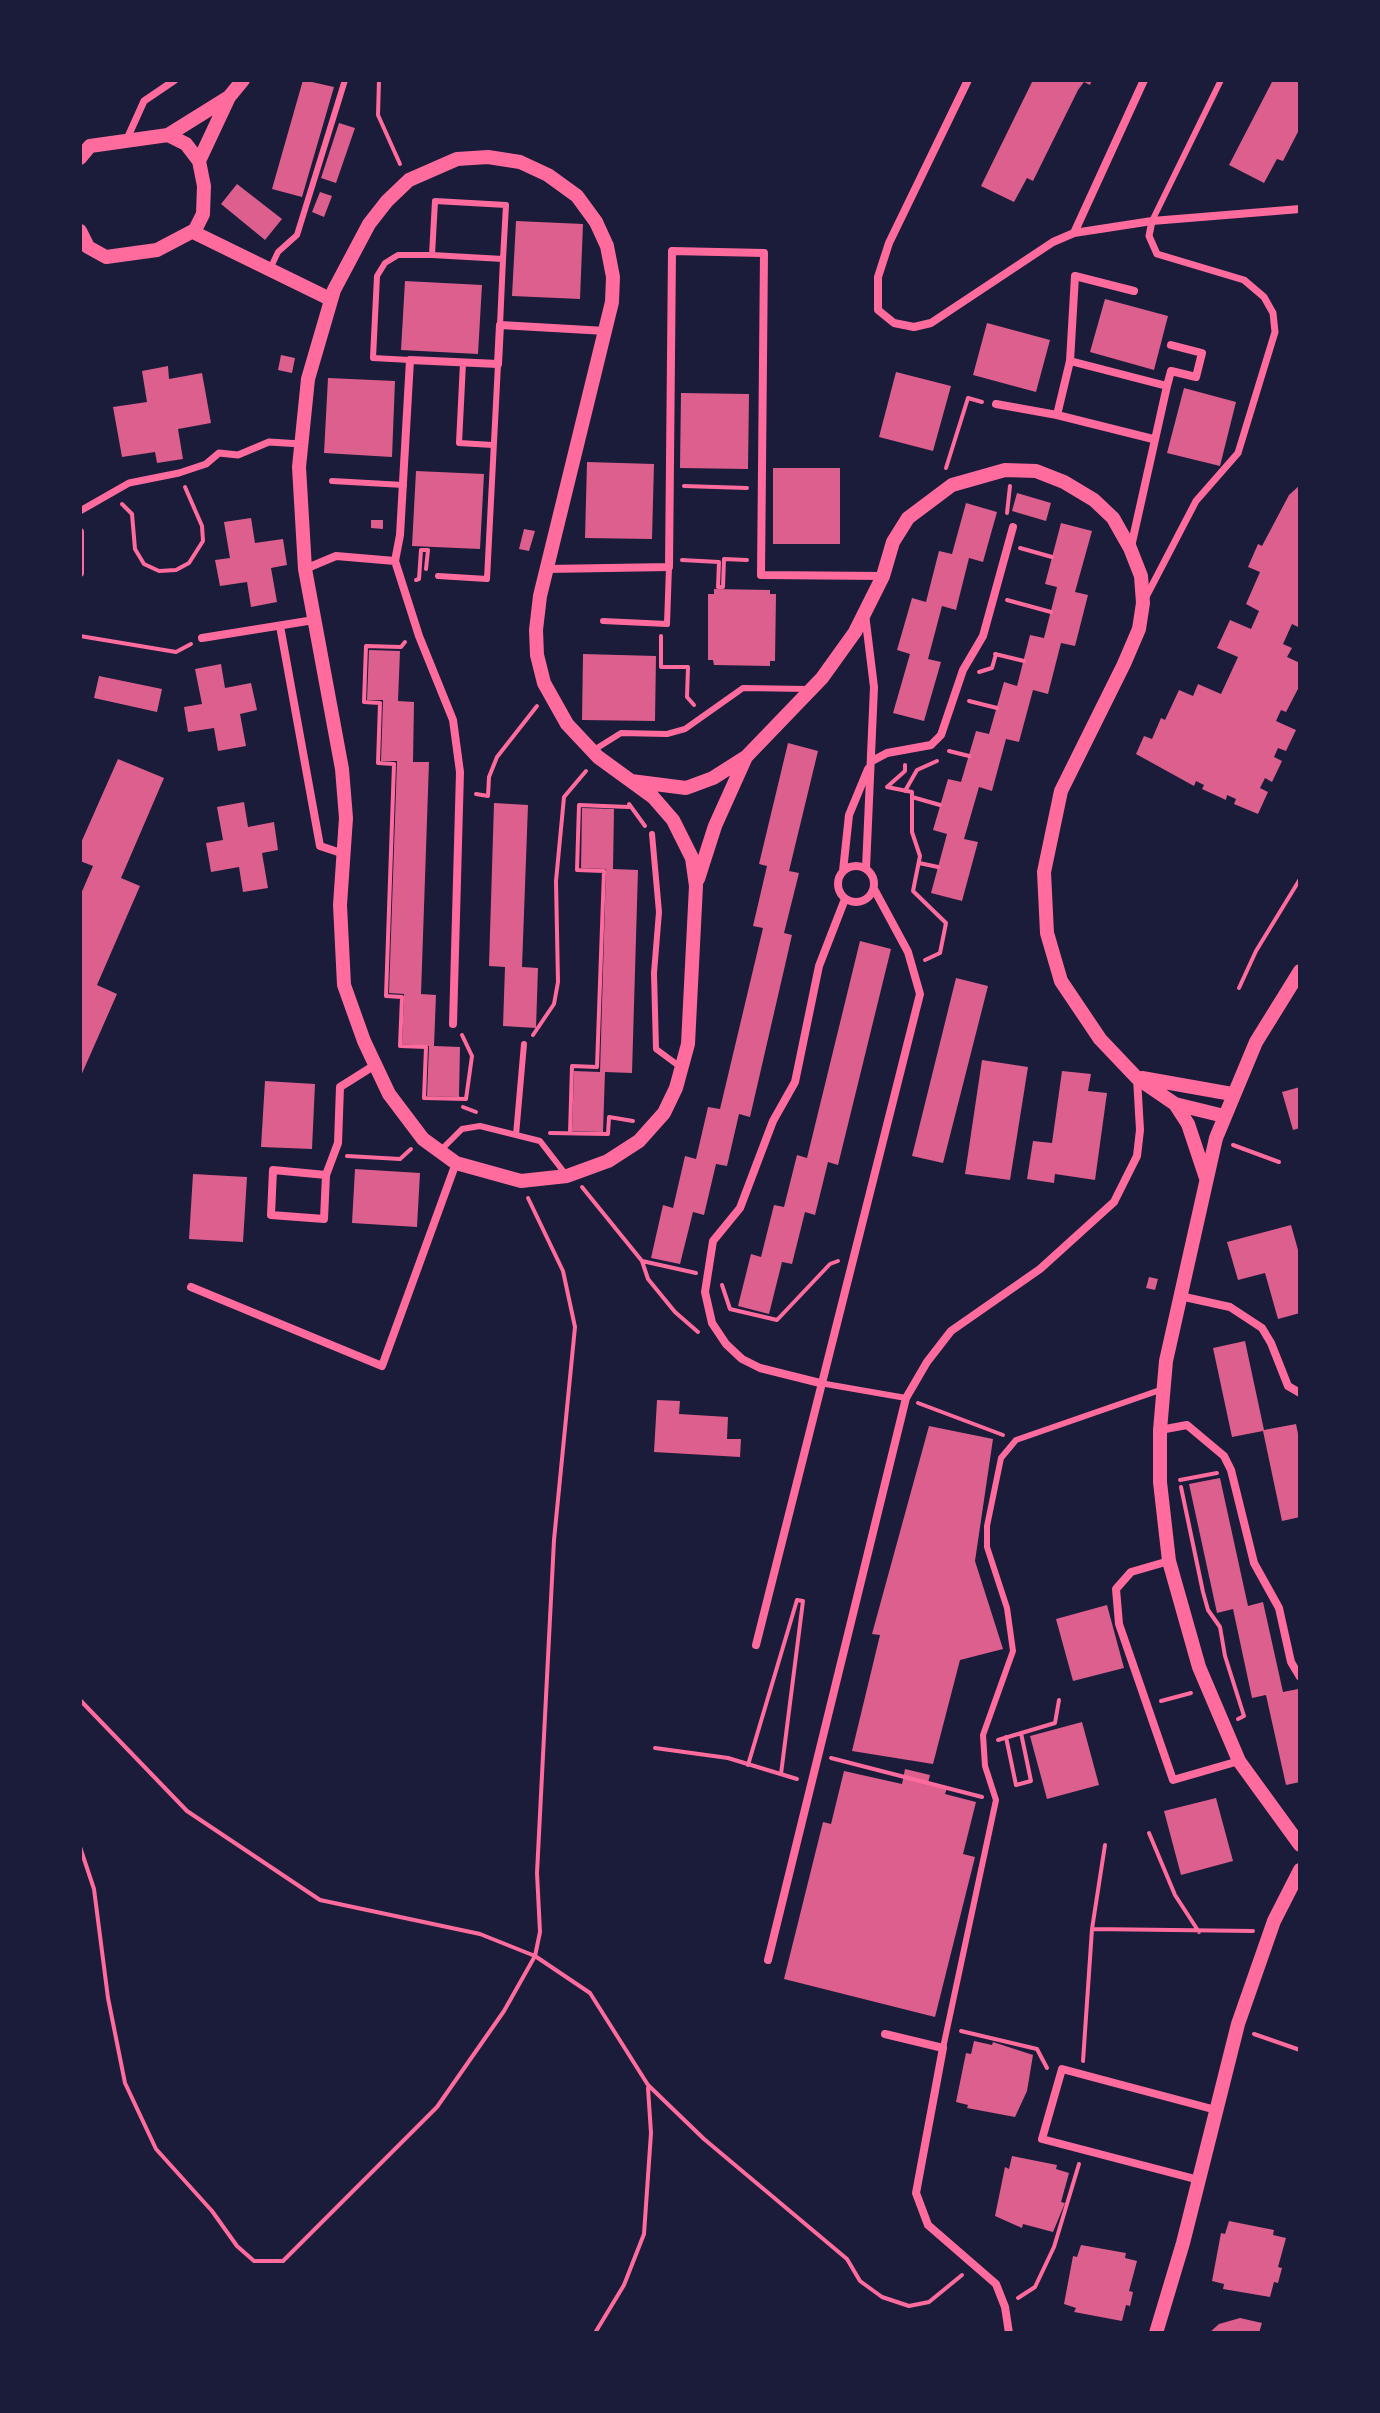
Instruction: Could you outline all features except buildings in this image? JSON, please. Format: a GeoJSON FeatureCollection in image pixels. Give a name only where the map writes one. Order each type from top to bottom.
{"type":"FeatureCollection","features":[{"type":"Feature","properties":{"kind":"street"},"geometry":{"type":"LineString","coordinates":[[126,141],[144,101],[175,80]]}},
{"type":"Feature","properties":{"kind":"street"},"geometry":{"type":"LineString","coordinates":[[199,161],[229,97],[243,80]]}},
{"type":"Feature","properties":{"kind":"street"},"geometry":{"type":"LineString","coordinates":[[968,80],[889,243],[878,277],[878,310],[894,323],[914,327],[931,323],[1053,242],[1074,233],[1152,221],[1300,209]]}},
{"type":"Feature","properties":{"kind":"street"},"geometry":{"type":"LineString","coordinates":[[1074,233],[1144,80]]}},
{"type":"Feature","properties":{"kind":"street"},"geometry":{"type":"LineString","coordinates":[[80,158],[90,146],[168,135],[229,97]]}},
{"type":"Feature","properties":{"kind":"street"},"geometry":{"type":"LineString","coordinates":[[80,231],[84,252],[106,257],[157,250],[193,232],[203,214],[204,186],[199,161],[186,144],[168,135]]}},
{"type":"Feature","properties":{"kind":"street"},"geometry":{"type":"LineString","coordinates":[[488,157],[520,162],[548,175],[567,189],[596,222],[607,246],[613,277],[606,331],[547,569],[536,630],[537,655],[551,695],[567,724],[595,754],[653,797],[673,820],[692,858],[696,886],[688,1044],[683,1069],[664,1113],[639,1141],[608,1161],[567,1176],[521,1181],[456,1163],[439,1152],[423,1139],[389,1094],[351,1010],[340,962],[346,818],[342,769],[305,569],[299,508],[301,444],[308,379],[330,299],[369,224],[409,180],[457,159],[488,157]]}},
{"type":"Feature","properties":{"kind":"street"},"geometry":{"type":"LineString","coordinates":[[1152,221],[1149,236],[1157,254],[1244,280],[1264,297],[1273,313],[1275,332],[1238,453],[1196,501],[1143,603],[1131,647],[1061,791],[1044,872],[1047,933],[1061,981],[1100,1039],[1137,1078],[1175,1104],[1224,1116]]}},
{"type":"Feature","properties":{"kind":"street"},"geometry":{"type":"LineString","coordinates":[[193,232],[330,299]]}},
{"type":"Feature","properties":{"kind":"street"},"geometry":{"type":"LineString","coordinates":[[547,569],[669,563],[672,251],[764,253],[761,575],[883,576]]}},
{"type":"Feature","properties":{"kind":"street"},"geometry":{"type":"LineString","coordinates":[[1057,415],[1070,361],[1075,276],[1134,291]]}},
{"type":"Feature","properties":{"kind":"street"},"geometry":{"type":"LineString","coordinates":[[453,1024],[460,772],[453,720],[417,631],[395,561],[404,485],[410,360],[498,364],[500,325],[606,331]]}},
{"type":"Feature","properties":{"kind":"street"},"geometry":{"type":"LineString","coordinates":[[1130,548],[1171,371],[1196,377],[1202,353],[1171,345]]}},
{"type":"Feature","properties":{"kind":"street"},"geometry":{"type":"LineString","coordinates":[[1070,361],[1167,386]]}},
{"type":"Feature","properties":{"kind":"street"},"geometry":{"type":"LineString","coordinates":[[996,404],[1057,415],[1153,439]]}},
{"type":"Feature","properties":{"kind":"street"},"geometry":{"type":"LineString","coordinates":[[80,511],[111,490],[206,464],[219,453],[238,455],[269,442],[301,444]]}},
{"type":"Feature","properties":{"kind":"street"},"geometry":{"type":"LineString","coordinates":[[631,781],[686,788],[713,778],[746,757],[812,689],[865,614],[883,576],[893,542],[908,518],[936,496],[970,477],[1005,470],[1036,471],[1064,482],[1094,500],[1113,518],[1130,548],[1141,576],[1143,603]]}},
{"type":"Feature","properties":{"kind":"street"},"geometry":{"type":"LineString","coordinates":[[820,1383],[760,1368],[726,1344],[707,1310],[706,1272],[713,1241],[740,1208],[762,1146],[795,1082],[819,966],[845,899],[838,882],[843,871],[849,815],[872,761],[887,753],[931,745],[941,735],[963,670],[983,636],[1013,527]]}},
{"type":"Feature","properties":{"kind":"street"},"geometry":{"type":"LineString","coordinates":[[80,532],[80,573]]}},
{"type":"Feature","properties":{"kind":"street"},"geometry":{"type":"LineString","coordinates":[[305,569],[336,556],[395,561]]}},
{"type":"Feature","properties":{"kind":"street"},"geometry":{"type":"LineString","coordinates":[[865,614],[874,687],[866,868]]}},
{"type":"Feature","properties":{"kind":"street"},"geometry":{"type":"LineString","coordinates":[[202,638],[314,620]]}},
{"type":"Feature","properties":{"kind":"street"},"geometry":{"type":"LineString","coordinates":[[280,626],[320,846],[344,854]]}},
{"type":"Feature","properties":{"kind":"street"},"geometry":{"type":"LineString","coordinates":[[696,886],[715,826],[746,757]]}},
{"type":"Feature","properties":{"kind":"street"},"geometry":{"type":"LineString","coordinates":[[756,1645],[920,994],[908,952],[874,889],[874,877],[866,868],[854,866],[843,871]]}},
{"type":"Feature","properties":{"kind":"street"},"geometry":{"type":"LineString","coordinates":[[845,899],[862,902],[874,889]]}},
{"type":"Feature","properties":{"kind":"street"},"geometry":{"type":"LineString","coordinates":[[1300,971],[1256,1042],[1216,1138],[1179,1296],[1163,1389],[1160,1430],[1160,1482],[1169,1561],[1183,1618],[1207,1688],[1239,1761],[1300,1845]]}},
{"type":"Feature","properties":{"kind":"street"},"geometry":{"type":"LineString","coordinates":[[326,1175],[273,1170],[271,1215],[324,1219],[326,1175],[338,1143],[340,1087],[375,1065]]}},
{"type":"Feature","properties":{"kind":"street"},"geometry":{"type":"LineString","coordinates":[[1137,1078],[1232,1094]]}},
{"type":"Feature","properties":{"kind":"street"},"geometry":{"type":"LineString","coordinates":[[768,1960],[906,1398],[927,1362],[951,1331],[1040,1269],[1114,1202],[1137,1156],[1140,1130],[1137,1078]]}},
{"type":"Feature","properties":{"kind":"street"},"geometry":{"type":"LineString","coordinates":[[1175,1104],[1188,1124],[1206,1178]]}},
{"type":"Feature","properties":{"kind":"street"},"geometry":{"type":"LineString","coordinates":[[191,1287],[382,1366],[456,1163]]}},
{"type":"Feature","properties":{"kind":"street"},"geometry":{"type":"LineString","coordinates":[[1179,1296],[1230,1307],[1262,1328],[1288,1386],[1300,1393]]}},
{"type":"Feature","properties":{"kind":"street"},"geometry":{"type":"LineString","coordinates":[[1160,1430],[1187,1425],[1224,1456],[1231,1470],[1254,1563],[1279,1608],[1291,1662],[1300,1677]]}},
{"type":"Feature","properties":{"kind":"street"},"geometry":{"type":"LineString","coordinates":[[1169,1561],[1131,1572],[1116,1589],[1119,1624],[1173,1780],[1239,1761]]}},
{"type":"Feature","properties":{"kind":"street"},"geometry":{"type":"LineString","coordinates":[[1156,2333],[1238,2024],[1274,1921],[1300,1870]]}},
{"type":"Feature","properties":{"kind":"street"},"geometry":{"type":"LineString","coordinates":[[885,2034],[943,2048],[916,2193],[928,2225],[955,2252],[977,2266],[996,2284],[1005,2307],[1009,2333]]}},
{"type":"Feature","properties":{"kind":"street"},"geometry":{"type":"LineString","coordinates":[[1199,2180],[1042,2139],[1062,2069],[1216,2110]]}},
{"type":"Feature","properties":{"kind":"lane"},"geometry":{"type":"LineString","coordinates":[[270,269],[278,252],[297,235],[345,80]]}},
{"type":"Feature","properties":{"kind":"lane"},"geometry":{"type":"LineString","coordinates":[[1152,221],[1221,80]]}},
{"type":"Feature","properties":{"kind":"lane"},"geometry":{"type":"LineString","coordinates":[[432,255],[435,201],[506,205],[500,325]]}},
{"type":"Feature","properties":{"kind":"lane"},"geometry":{"type":"LineString","coordinates":[[410,360],[373,358],[377,276],[385,263],[398,255],[503,259]]}},
{"type":"Feature","properties":{"kind":"lane"},"geometry":{"type":"LineString","coordinates":[[463,363],[459,443],[493,445]]}},
{"type":"Feature","properties":{"kind":"lane"},"geometry":{"type":"LineString","coordinates":[[438,576],[487,579],[498,364]]}},
{"type":"Feature","properties":{"kind":"lane"},"geometry":{"type":"LineString","coordinates":[[332,481],[404,485]]}},
{"type":"Feature","properties":{"kind":"lane"},"geometry":{"type":"LineString","coordinates":[[603,621],[667,624],[669,563]]}},
{"type":"Feature","properties":{"kind":"lane"},"geometry":{"type":"LineString","coordinates":[[595,754],[621,733],[667,734],[685,729],[743,688],[812,689]]}},
{"type":"Feature","properties":{"kind":"lane"},"geometry":{"type":"LineString","coordinates":[[652,834],[659,912],[654,973],[656,1049],[683,1069]]}},
{"type":"Feature","properties":{"kind":"lane"},"geometry":{"type":"LineString","coordinates":[[516,1135],[524,1044]]}},
{"type":"Feature","properties":{"kind":"lane"},"geometry":{"type":"LineString","coordinates":[[439,1152],[462,1129],[470,1126],[540,1141],[567,1176]]}},
{"type":"Feature","properties":{"kind":"lane"},"geometry":{"type":"LineString","coordinates":[[820,1383],[906,1398]]}},
{"type":"Feature","properties":{"kind":"lane"},"geometry":{"type":"LineString","coordinates":[[943,2048],[996,1800],[985,1766],[983,1735],[1013,1651],[1007,1608],[987,1547],[987,1526],[1001,1458],[1016,1440],[1163,1389]]}},
{"type":"Feature","properties":{"kind":"path"},"geometry":{"type":"LineString","coordinates":[[379,80],[378,115],[386,140],[409,180]]}},
{"type":"Feature","properties":{"kind":"path"},"geometry":{"type":"LineString","coordinates":[[936,496],[968,398],[996,404]]}},
{"type":"Feature","properties":{"kind":"path"},"geometry":{"type":"LineString","coordinates":[[1012,472],[1006,520],[1013,527]]}},
{"type":"Feature","properties":{"kind":"path"},"geometry":{"type":"LineString","coordinates":[[111,490],[132,514],[135,549],[144,564],[159,571],[176,570],[189,563],[203,541],[202,526],[179,473]]}},
{"type":"Feature","properties":{"kind":"path"},"geometry":{"type":"LineString","coordinates":[[700,487],[730,487]]}},
{"type":"Feature","properties":{"kind":"path"},"geometry":{"type":"LineString","coordinates":[[419,579],[421,550]]}},
{"type":"Feature","properties":{"kind":"path"},"geometry":{"type":"LineString","coordinates":[[1033,552],[1052,557]]}},
{"type":"Feature","properties":{"kind":"path"},"geometry":{"type":"LineString","coordinates":[[669,563],[719,562],[718,587],[723,587],[724,559],[761,560]]}},
{"type":"Feature","properties":{"kind":"path"},"geometry":{"type":"LineString","coordinates":[[1016,603],[1051,612]]}},
{"type":"Feature","properties":{"kind":"path"},"geometry":{"type":"LineString","coordinates":[[661,623],[661,667],[688,667],[687,697]]}},
{"type":"Feature","properties":{"kind":"path"},"geometry":{"type":"LineString","coordinates":[[417,631],[401,647],[366,646],[364,702],[380,703],[378,763],[394,764],[386,996],[402,997],[400,1046],[426,1047],[424,1098],[466,1099]]}},
{"type":"Feature","properties":{"kind":"path"},"geometry":{"type":"LineString","coordinates":[[80,636],[176,652],[202,638]]}},
{"type":"Feature","properties":{"kind":"path"},"geometry":{"type":"LineString","coordinates":[[1003,656],[1024,661]]}},
{"type":"Feature","properties":{"kind":"path"},"geometry":{"type":"LineString","coordinates":[[460,772],[477,773],[476,795],[488,796],[489,777],[497,757],[540,703],[551,695]]}},
{"type":"Feature","properties":{"kind":"path"},"geometry":{"type":"LineString","coordinates":[[962,700],[997,708]]}},
{"type":"Feature","properties":{"kind":"path"},"geometry":{"type":"LineString","coordinates":[[949,751],[969,756]]}},
{"type":"Feature","properties":{"kind":"path"},"geometry":{"type":"LineString","coordinates":[[524,1044],[554,1004],[558,982],[556,881],[564,797],[595,754]]}},
{"type":"Feature","properties":{"kind":"path"},"geometry":{"type":"LineString","coordinates":[[905,771],[887,787],[912,792],[912,832],[919,863],[914,896],[946,923],[940,953],[929,959]]}},
{"type":"Feature","properties":{"kind":"path"},"geometry":{"type":"LineString","coordinates":[[912,797],[940,805]]}},
{"type":"Feature","properties":{"kind":"path"},"geometry":{"type":"LineString","coordinates":[[570,1133],[572,1066],[597,1067],[604,871],[577,870],[579,805],[629,807]]}},
{"type":"Feature","properties":{"kind":"path"},"geometry":{"type":"LineString","coordinates":[[919,863],[938,867]]}},
{"type":"Feature","properties":{"kind":"path"},"geometry":{"type":"LineString","coordinates":[[1239,988],[1256,951],[1300,879]]}},
{"type":"Feature","properties":{"kind":"path"},"geometry":{"type":"LineString","coordinates":[[453,1024],[465,1037],[472,1056],[463,1109],[470,1110]]}},
{"type":"Feature","properties":{"kind":"path"},"geometry":{"type":"LineString","coordinates":[[548,1133],[608,1134],[609,1117],[654,1123]]}},
{"type":"Feature","properties":{"kind":"path"},"geometry":{"type":"LineString","coordinates":[[1216,1138],[1279,1162]]}},
{"type":"Feature","properties":{"kind":"path"},"geometry":{"type":"LineString","coordinates":[[333,1156],[400,1159]]}},
{"type":"Feature","properties":{"kind":"path"},"geometry":{"type":"LineString","coordinates":[[80,1847],[94,1889],[108,1998],[125,2083],[156,2149],[254,2261],[283,2261],[437,2107],[504,2011],[535,1956],[540,1932],[537,1873],[554,1540],[575,1327],[563,1271],[521,1181]]}},
{"type":"Feature","properties":{"kind":"path"},"geometry":{"type":"LineString","coordinates":[[583,1187],[642,1261],[648,1279],[675,1312],[708,1340],[726,1344]]}},
{"type":"Feature","properties":{"kind":"path"},"geometry":{"type":"LineString","coordinates":[[642,1261],[706,1272],[716,1270],[730,1309],[777,1320],[830,1264],[852,1257]]}},
{"type":"Feature","properties":{"kind":"path"},"geometry":{"type":"LineString","coordinates":[[906,1398],[1016,1440]]}},
{"type":"Feature","properties":{"kind":"path"},"geometry":{"type":"LineString","coordinates":[[1160,1482],[1231,1470]]}},
{"type":"Feature","properties":{"kind":"path"},"geometry":{"type":"LineString","coordinates":[[1180,1480],[1205,1601],[1220,1627],[1225,1656],[1244,1716],[1223,1728]]}},
{"type":"Feature","properties":{"kind":"path"},"geometry":{"type":"LineString","coordinates":[[655,1748],[691,1751],[781,1774],[803,1601],[797,1600],[748,1765]]}},
{"type":"Feature","properties":{"kind":"path"},"geometry":{"type":"LineString","coordinates":[[1147,1705],[1207,1688]]}},
{"type":"Feature","properties":{"kind":"path"},"geometry":{"type":"LineString","coordinates":[[80,1700],[187,1811],[320,1900],[480,1934],[535,1956],[590,1993],[648,2085],[716,2150],[847,2259],[860,2281],[882,2297],[909,2306],[929,2302],[977,2266]]}},
{"type":"Feature","properties":{"kind":"path"},"geometry":{"type":"LineString","coordinates":[[1021,1733],[1031,1781],[1016,1785],[1006,1737],[1055,1723],[1059,1700]]}},
{"type":"Feature","properties":{"kind":"path"},"geometry":{"type":"LineString","coordinates":[[817,1754],[996,1800]]}},
{"type":"Feature","properties":{"kind":"path"},"geometry":{"type":"LineString","coordinates":[[1149,1833],[1175,1895],[1199,1932]]}},
{"type":"Feature","properties":{"kind":"path"},"geometry":{"type":"LineString","coordinates":[[1082,2074],[1092,1929],[1105,1845]]}},
{"type":"Feature","properties":{"kind":"path"},"geometry":{"type":"LineString","coordinates":[[1092,1929],[1256,1930],[1263,1917],[1274,1921]]}},
{"type":"Feature","properties":{"kind":"path"},"geometry":{"type":"LineString","coordinates":[[947,2027],[1037,2049]]}},
{"type":"Feature","properties":{"kind":"path"},"geometry":{"type":"LineString","coordinates":[[1268,2038],[1300,2050]]}},
{"type":"Feature","properties":{"kind":"path"},"geometry":{"type":"LineString","coordinates":[[595,2333],[624,2285],[644,2234],[651,2133],[648,2085]]}},
{"type":"Feature","properties":{"kind":"path"},"geometry":{"type":"LineString","coordinates":[[1005,2307],[1035,2287],[1063,2223],[1083,2150]]}}]}
